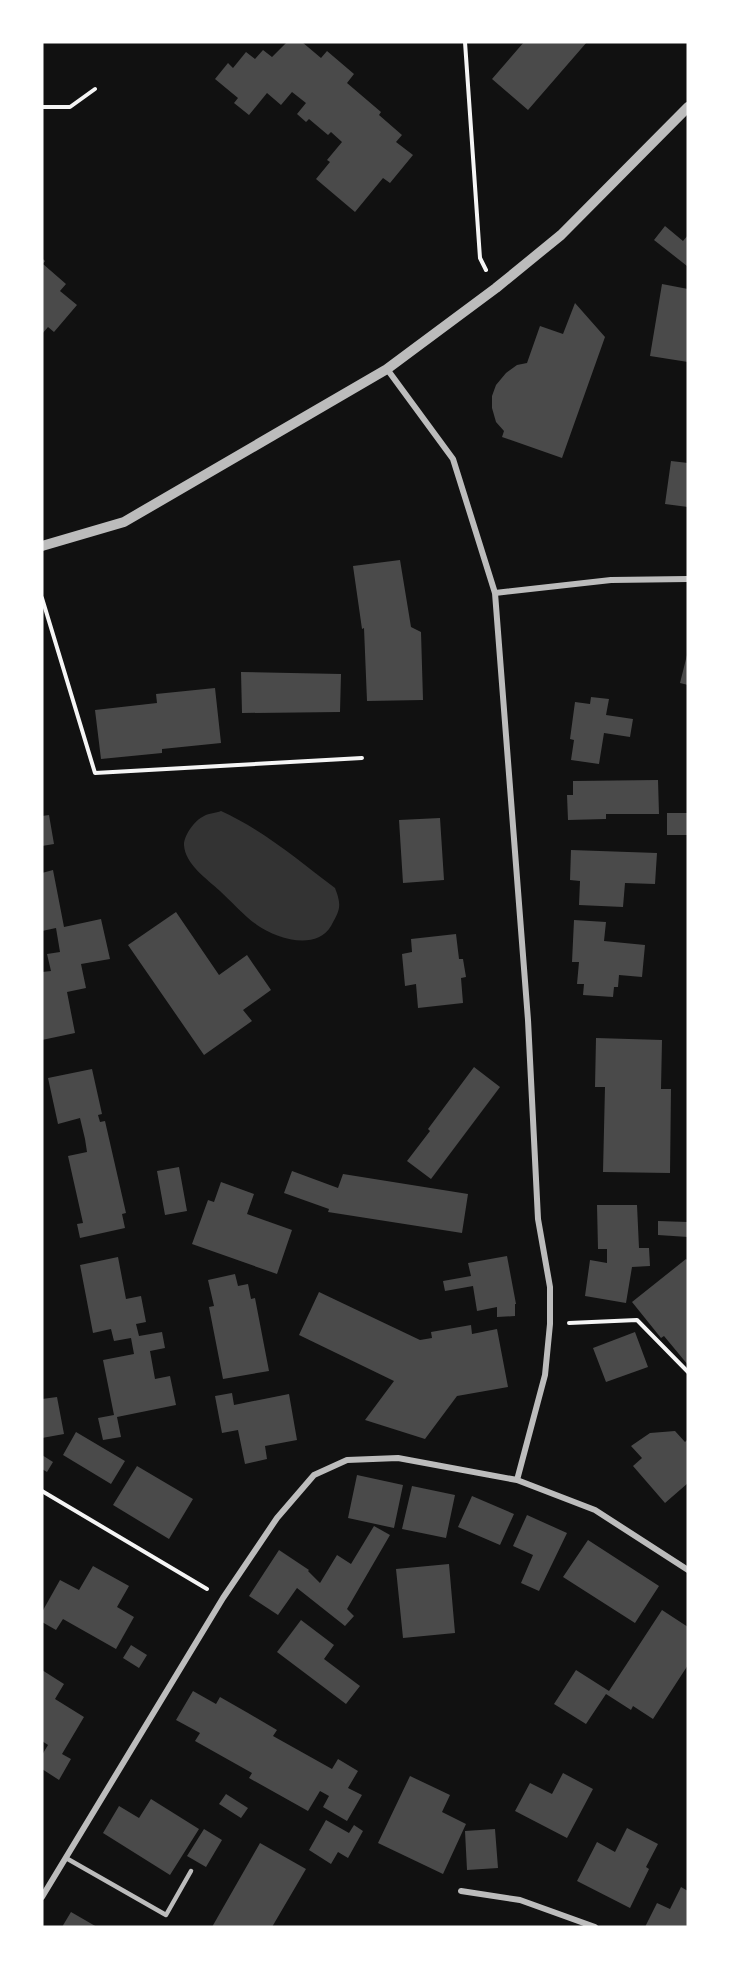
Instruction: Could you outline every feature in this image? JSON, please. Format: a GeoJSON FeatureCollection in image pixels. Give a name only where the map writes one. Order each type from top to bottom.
{"type":"FeatureCollection","features":[{"type":"Feature","properties":{"kind":"street"},"geometry":{"type":"LineString","coordinates":[[42,546],[124,522],[387,369],[496,288],[561,235],[688,107]]}},
{"type":"Feature","properties":{"kind":"street"},"geometry":{"type":"LineString","coordinates":[[387,369],[453,459],[495,592],[528,1020],[538,1219],[550,1287],[550,1324],[545,1375],[517,1480]]}},
{"type":"Feature","properties":{"kind":"street"},"geometry":{"type":"LineString","coordinates":[[495,592],[611,580],[688,579]]}},
{"type":"Feature","properties":{"kind":"street"},"geometry":{"type":"LineString","coordinates":[[42,1897],[223,1598],[277,1518],[314,1475],[347,1460],[398,1458],[517,1480],[595,1510],[688,1570]]}},
{"type":"Feature","properties":{"kind":"street"},"geometry":{"type":"LineString","coordinates":[[462,1891],[520,1900],[595,1927]]}},
{"type":"Feature","properties":{"kind":"lane"},"geometry":{"type":"LineString","coordinates":[[66,1858],[166,1915],[190,1871]]}},
{"type":"Feature","properties":{"kind":"path"},"geometry":{"type":"LineString","coordinates":[[465,42],[480,258],[496,288]]}},
{"type":"Feature","properties":{"kind":"path"},"geometry":{"type":"LineString","coordinates":[[42,107],[70,106],[95,88]]}},
{"type":"Feature","properties":{"kind":"path"},"geometry":{"type":"LineString","coordinates":[[42,598],[95,773],[362,758]]}},
{"type":"Feature","properties":{"kind":"path"},"geometry":{"type":"LineString","coordinates":[[550,1324],[637,1320],[688,1372]]}},
{"type":"Feature","properties":{"kind":"path"},"geometry":{"type":"LineString","coordinates":[[42,1491],[223,1598]]}},
{"type":"Feature","properties":{"kind":"shaded area"},"geometry":{"type":"Polygon","coordinates":[[[221,811],[266,837],[335,888],[339,908],[331,926],[324,934],[316,938],[296,940],[265,930],[247,917],[192,865],[184,845],[188,832],[201,818],[221,811]]]}},
{"type":"Feature","properties":{"kind":"building"},"geometry":{"type":"Polygon","coordinates":[[[287,42],[302,42],[321,58],[327,51],[354,74],[347,83],[381,112],[379,115],[402,135],[396,142],[413,155],[390,183],[383,178],[355,212],[316,179],[330,162],[327,160],[342,142],[331,132],[328,135],[309,119],[306,122],[297,114],[306,103],[292,92],[281,105],[267,93],[249,115],[234,103],[238,98],[215,79],[228,63],[233,68],[246,52],[255,59],[263,50],[272,57],[287,42]]]}},
{"type":"Feature","properties":{"kind":"building"},"geometry":{"type":"Polygon","coordinates":[[[524,42],[587,42],[528,110],[492,79],[524,42]]]}},
{"type":"Feature","properties":{"kind":"building"},"geometry":{"type":"Polygon","coordinates":[[[665,226],[683,241],[688,235],[687,266],[654,240],[665,226]]]}},
{"type":"Feature","properties":{"kind":"building"},"geometry":{"type":"Polygon","coordinates":[[[42,258],[45,261],[43,264],[66,284],[60,291],[77,305],[54,332],[48,327],[42,334],[42,258]]]}},
{"type":"Feature","properties":{"kind":"building"},"geometry":{"type":"Polygon","coordinates":[[[662,284],[688,289],[688,362],[650,356],[662,284]]]}},
{"type":"Feature","properties":{"kind":"building"},"geometry":{"type":"Polygon","coordinates":[[[575,303],[605,337],[562,458],[502,437],[504,431],[496,422],[492,408],[492,396],[496,385],[506,373],[517,365],[527,363],[540,326],[563,334],[575,303]]]}},
{"type":"Feature","properties":{"kind":"building"},"geometry":{"type":"Polygon","coordinates":[[[671,461],[688,463],[688,507],[665,504],[671,461]]]}},
{"type":"Feature","properties":{"kind":"building"},"geometry":{"type":"Polygon","coordinates":[[[400,560],[411,627],[421,632],[423,700],[367,701],[364,628],[362,629],[353,566],[400,560]]]}},
{"type":"Feature","properties":{"kind":"building"},"geometry":{"type":"Polygon","coordinates":[[[688,655],[688,685],[680,683],[688,655]]]}},
{"type":"Feature","properties":{"kind":"building"},"geometry":{"type":"Polygon","coordinates":[[[241,672],[341,674],[340,712],[242,713],[241,672]]]}},
{"type":"Feature","properties":{"kind":"building"},"geometry":{"type":"Polygon","coordinates":[[[215,688],[221,743],[162,749],[162,753],[101,759],[95,710],[157,703],[156,694],[215,688]]]}},
{"type":"Feature","properties":{"kind":"building"},"geometry":{"type":"Polygon","coordinates":[[[591,697],[609,699],[606,715],[633,719],[630,737],[604,733],[599,764],[571,760],[574,740],[570,739],[575,702],[590,704],[591,697]]]}},
{"type":"Feature","properties":{"kind":"building"},"geometry":{"type":"Polygon","coordinates":[[[658,780],[659,814],[606,814],[606,819],[568,820],[567,795],[573,795],[573,781],[658,780]]]}},
{"type":"Feature","properties":{"kind":"building"},"geometry":{"type":"Polygon","coordinates":[[[667,813],[688,813],[688,835],[667,835],[667,813]]]}},
{"type":"Feature","properties":{"kind":"building"},"geometry":{"type":"Polygon","coordinates":[[[49,815],[54,844],[42,846],[42,816],[49,815]]]}},
{"type":"Feature","properties":{"kind":"building"},"geometry":{"type":"Polygon","coordinates":[[[440,818],[444,880],[403,883],[399,820],[440,818]]]}},
{"type":"Feature","properties":{"kind":"building"},"geometry":{"type":"Polygon","coordinates":[[[571,850],[657,853],[655,884],[625,883],[623,907],[579,905],[580,881],[570,880],[571,850]]]}},
{"type":"Feature","properties":{"kind":"building"},"geometry":{"type":"Polygon","coordinates":[[[53,870],[64,927],[101,919],[110,959],[81,964],[86,988],[67,992],[75,1033],[42,1040],[42,972],[51,971],[47,954],[60,952],[56,928],[42,931],[42,873],[53,870]]]}},
{"type":"Feature","properties":{"kind":"building"},"geometry":{"type":"Polygon","coordinates":[[[176,912],[219,975],[247,955],[271,990],[243,1010],[252,1021],[204,1055],[128,945],[176,912]]]}},
{"type":"Feature","properties":{"kind":"building"},"geometry":{"type":"Polygon","coordinates":[[[574,920],[606,922],[604,941],[645,945],[642,977],[619,975],[618,987],[614,987],[613,997],[583,995],[584,984],[577,984],[579,962],[572,962],[574,920]]]}},
{"type":"Feature","properties":{"kind":"building"},"geometry":{"type":"Polygon","coordinates":[[[456,934],[459,959],[463,959],[466,977],[461,978],[463,1003],[418,1008],[416,984],[405,986],[402,954],[412,952],[411,939],[456,934]]]}},
{"type":"Feature","properties":{"kind":"building"},"geometry":{"type":"Polygon","coordinates":[[[596,1038],[662,1040],[661,1089],[671,1089],[670,1173],[603,1172],[605,1087],[595,1087],[596,1038]]]}},
{"type":"Feature","properties":{"kind":"building"},"geometry":{"type":"Polygon","coordinates":[[[474,1067],[500,1087],[431,1179],[407,1161],[474,1067]]]}},
{"type":"Feature","properties":{"kind":"building"},"geometry":{"type":"Polygon","coordinates":[[[92,1069],[102,1114],[98,1115],[100,1122],[105,1121],[126,1213],[122,1214],[125,1228],[80,1238],[77,1224],[83,1223],[68,1156],[87,1152],[85,1139],[80,1118],[58,1124],[48,1078],[92,1069]]]}},
{"type":"Feature","properties":{"kind":"building"},"geometry":{"type":"Polygon","coordinates":[[[179,1167],[187,1211],[165,1215],[157,1171],[179,1167]]]}},
{"type":"Feature","properties":{"kind":"building"},"geometry":{"type":"Polygon","coordinates":[[[292,1171],[338,1188],[343,1174],[468,1194],[462,1233],[328,1212],[329,1209],[284,1193],[292,1171]]]}},
{"type":"Feature","properties":{"kind":"building"},"geometry":{"type":"Polygon","coordinates":[[[221,1182],[254,1194],[247,1214],[292,1230],[277,1274],[192,1244],[208,1200],[214,1202],[221,1182]]]}},
{"type":"Feature","properties":{"kind":"building"},"geometry":{"type":"Polygon","coordinates":[[[597,1205],[637,1205],[639,1248],[649,1248],[650,1266],[632,1267],[626,1303],[585,1296],[590,1260],[607,1263],[607,1249],[598,1249],[597,1205]]]}},
{"type":"Feature","properties":{"kind":"building"},"geometry":{"type":"Polygon","coordinates":[[[658,1221],[688,1222],[688,1237],[658,1235],[658,1221]]]}},
{"type":"Feature","properties":{"kind":"building"},"geometry":{"type":"Polygon","coordinates":[[[507,1256],[516,1304],[515,1316],[497,1317],[497,1307],[477,1311],[473,1286],[445,1291],[443,1281],[471,1276],[468,1263],[507,1256]]]}},
{"type":"Feature","properties":{"kind":"building"},"geometry":{"type":"Polygon","coordinates":[[[118,1257],[126,1299],[141,1296],[146,1322],[136,1324],[139,1336],[162,1332],[165,1348],[150,1351],[155,1379],[170,1376],[176,1405],[117,1417],[121,1437],[103,1440],[98,1418],[114,1415],[103,1360],[134,1354],[131,1338],[114,1341],[111,1329],[93,1333],[80,1265],[118,1257]]]}},
{"type":"Feature","properties":{"kind":"building"},"geometry":{"type":"Polygon","coordinates":[[[686,1259],[688,1261],[688,1365],[664,1336],[661,1338],[632,1302],[686,1259]]]}},
{"type":"Feature","properties":{"kind":"building"},"geometry":{"type":"Polygon","coordinates":[[[235,1274],[238,1286],[248,1284],[251,1299],[255,1298],[269,1371],[223,1379],[209,1307],[214,1306],[208,1280],[235,1274]]]}},
{"type":"Feature","properties":{"kind":"building"},"geometry":{"type":"Polygon","coordinates":[[[319,1292],[420,1340],[432,1338],[431,1332],[471,1325],[472,1334],[497,1329],[508,1387],[457,1396],[425,1439],[365,1420],[394,1381],[299,1335],[319,1292]]]}},
{"type":"Feature","properties":{"kind":"building"},"geometry":{"type":"Polygon","coordinates":[[[635,1332],[648,1367],[606,1382],[593,1348],[635,1332]]]}},
{"type":"Feature","properties":{"kind":"building"},"geometry":{"type":"Polygon","coordinates":[[[232,1393],[234,1405],[289,1394],[297,1440],[265,1446],[267,1459],[245,1464],[238,1430],[222,1433],[215,1396],[232,1393]]]}},
{"type":"Feature","properties":{"kind":"building"},"geometry":{"type":"Polygon","coordinates":[[[57,1397],[64,1434],[42,1438],[42,1399],[57,1397]]]}},
{"type":"Feature","properties":{"kind":"building"},"geometry":{"type":"Polygon","coordinates":[[[675,1431],[685,1442],[688,1439],[688,1483],[665,1503],[633,1466],[642,1458],[631,1446],[650,1433],[675,1431]]]}},
{"type":"Feature","properties":{"kind":"building"},"geometry":{"type":"Polygon","coordinates":[[[76,1432],[125,1461],[111,1484],[63,1455],[76,1432]]]}},
{"type":"Feature","properties":{"kind":"building"},"geometry":{"type":"Polygon","coordinates":[[[42,1455],[53,1462],[47,1472],[42,1469],[42,1455]]]}},
{"type":"Feature","properties":{"kind":"building"},"geometry":{"type":"Polygon","coordinates":[[[137,1466],[193,1499],[169,1539],[113,1505],[137,1466]]]}},
{"type":"Feature","properties":{"kind":"building"},"geometry":{"type":"Polygon","coordinates":[[[357,1475],[403,1485],[394,1528],[348,1518],[357,1475]]]}},
{"type":"Feature","properties":{"kind":"building"},"geometry":{"type":"Polygon","coordinates":[[[412,1486],[455,1495],[446,1538],[402,1529],[412,1486]]]}},
{"type":"Feature","properties":{"kind":"building"},"geometry":{"type":"Polygon","coordinates":[[[472,1496],[514,1514],[500,1545],[458,1527],[472,1496]]]}},
{"type":"Feature","properties":{"kind":"building"},"geometry":{"type":"Polygon","coordinates":[[[527,1515],[567,1533],[539,1591],[521,1583],[533,1555],[513,1546],[527,1515]]]}},
{"type":"Feature","properties":{"kind":"building"},"geometry":{"type":"Polygon","coordinates":[[[374,1526],[390,1535],[347,1609],[354,1616],[345,1626],[297,1588],[278,1615],[249,1596],[279,1550],[309,1570],[320,1583],[337,1555],[351,1564],[374,1526]]]}},
{"type":"Feature","properties":{"kind":"building"},"geometry":{"type":"Polygon","coordinates":[[[588,1540],[659,1586],[635,1623],[563,1577],[588,1540]]]}},
{"type":"Feature","properties":{"kind":"building"},"geometry":{"type":"Polygon","coordinates":[[[449,1564],[455,1633],[403,1638],[396,1569],[449,1564]]]}},
{"type":"Feature","properties":{"kind":"building"},"geometry":{"type":"Polygon","coordinates":[[[93,1566],[129,1586],[117,1607],[134,1617],[116,1649],[63,1619],[56,1630],[42,1622],[42,1612],[60,1580],[79,1590],[93,1566]]]}},
{"type":"Feature","properties":{"kind":"building"},"geometry":{"type":"Polygon","coordinates":[[[662,1610],[688,1627],[688,1665],[653,1719],[633,1706],[631,1710],[606,1694],[586,1724],[554,1704],[576,1670],[609,1691],[662,1610]]]}},
{"type":"Feature","properties":{"kind":"building"},"geometry":{"type":"Polygon","coordinates":[[[301,1620],[334,1645],[324,1659],[360,1686],[346,1704],[277,1652],[301,1620]]]}},
{"type":"Feature","properties":{"kind":"building"},"geometry":{"type":"Polygon","coordinates":[[[131,1645],[147,1655],[139,1668],[123,1658],[131,1645]]]}},
{"type":"Feature","properties":{"kind":"building"},"geometry":{"type":"Polygon","coordinates":[[[42,1670],[64,1684],[55,1699],[84,1717],[62,1754],[71,1759],[59,1780],[42,1769],[42,1755],[48,1745],[42,1741],[42,1670]]]}},
{"type":"Feature","properties":{"kind":"building"},"geometry":{"type":"Polygon","coordinates":[[[193,1691],[216,1704],[220,1697],[277,1730],[273,1736],[332,1769],[338,1759],[358,1771],[348,1788],[362,1795],[347,1821],[323,1807],[329,1796],[320,1791],[308,1811],[249,1778],[252,1773],[195,1741],[200,1733],[176,1720],[193,1691]]]}},
{"type":"Feature","properties":{"kind":"building"},"geometry":{"type":"Polygon","coordinates":[[[563,1773],[593,1789],[567,1838],[515,1811],[530,1783],[552,1794],[563,1773]]]}},
{"type":"Feature","properties":{"kind":"building"},"geometry":{"type":"Polygon","coordinates":[[[410,1776],[450,1795],[442,1812],[466,1824],[443,1874],[378,1843],[410,1776]]]}},
{"type":"Feature","properties":{"kind":"building"},"geometry":{"type":"Polygon","coordinates":[[[226,1794],[248,1808],[241,1818],[219,1804],[226,1794]]]}},
{"type":"Feature","properties":{"kind":"building"},"geometry":{"type":"Polygon","coordinates":[[[151,1799],[199,1829],[170,1875],[103,1833],[119,1806],[139,1818],[151,1799]]]}},
{"type":"Feature","properties":{"kind":"building"},"geometry":{"type":"Polygon","coordinates":[[[326,1820],[349,1833],[354,1825],[363,1831],[348,1858],[338,1852],[331,1864],[309,1850],[326,1820]]]}},
{"type":"Feature","properties":{"kind":"building"},"geometry":{"type":"Polygon","coordinates":[[[627,1828],[658,1844],[630,1908],[577,1881],[597,1842],[615,1852],[627,1828]]]}},
{"type":"Feature","properties":{"kind":"building"},"geometry":{"type":"Polygon","coordinates":[[[204,1829],[222,1840],[206,1867],[187,1856],[204,1829]]]}},
{"type":"Feature","properties":{"kind":"building"},"geometry":{"type":"Polygon","coordinates":[[[495,1829],[498,1868],[467,1870],[465,1831],[495,1829]]]}},
{"type":"Feature","properties":{"kind":"building"},"geometry":{"type":"Polygon","coordinates":[[[260,1843],[306,1869],[272,1927],[212,1927],[260,1843]]]}},
{"type":"Feature","properties":{"kind":"building"},"geometry":{"type":"Polygon","coordinates":[[[681,1887],[688,1891],[688,1927],[645,1927],[657,1903],[670,1909],[681,1887]]]}},
{"type":"Feature","properties":{"kind":"building"},"geometry":{"type":"Polygon","coordinates":[[[71,1912],[97,1927],[62,1927],[71,1912]]]}}]}
